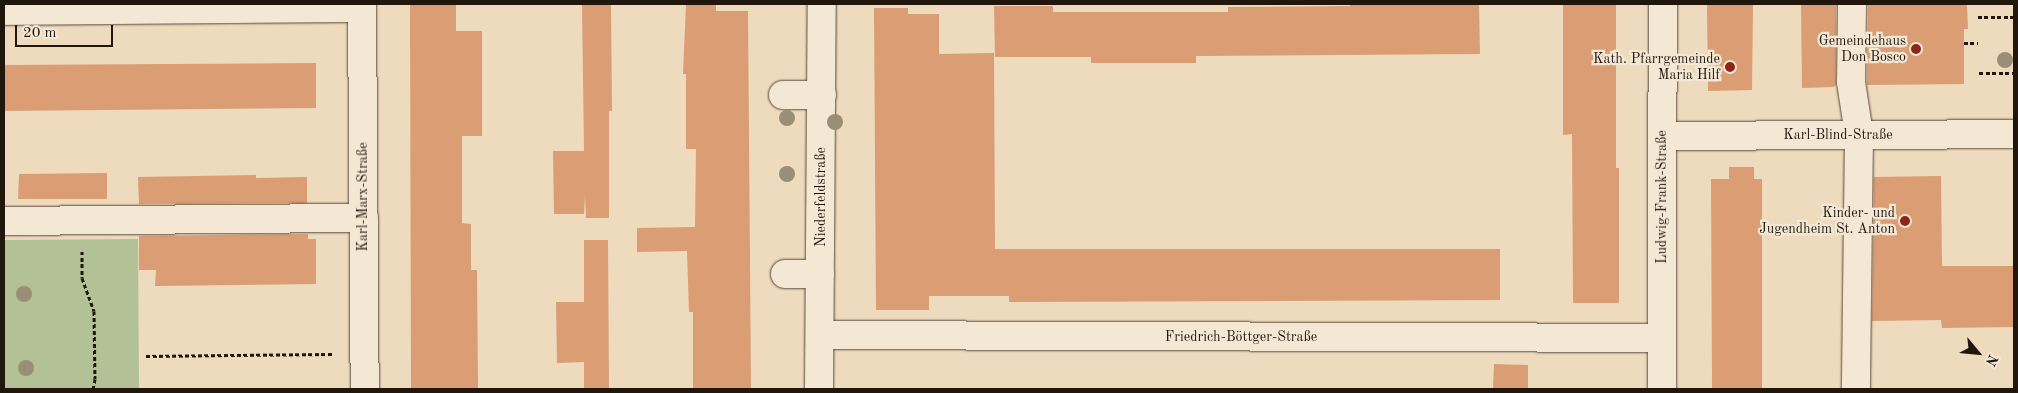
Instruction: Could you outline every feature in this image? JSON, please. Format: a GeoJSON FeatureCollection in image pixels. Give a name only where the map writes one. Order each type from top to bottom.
{"type":"FeatureCollection","features":[{"type":"Feature","properties":{"kind":"street","name":"Niederfeldstraße"},"geometry":{"type":"LineString","coordinates":[[820,389],[822,4]]}},
{"type":"Feature","properties":{"kind":"street","name":"Ludwig-Frank-Straße"},"geometry":{"type":"LineString","coordinates":[[1662,389],[1663,4]]}},
{"type":"Feature","properties":{"kind":"street"},"geometry":{"type":"LineString","coordinates":[[1852,4],[1852,82],[1859,134],[1856,389]]}},
{"type":"Feature","properties":{"kind":"street"},"geometry":{"type":"LineString","coordinates":[[4,11],[362,6]]}},
{"type":"Feature","properties":{"kind":"street","name":"Karl-Marx-Straße"},"geometry":{"type":"LineString","coordinates":[[362,6],[365,389]]}},
{"type":"Feature","properties":{"kind":"street"},"geometry":{"type":"LineString","coordinates":[[783,95],[822,95]]}},
{"type":"Feature","properties":{"kind":"street","name":"Karl-Blind-Straße"},"geometry":{"type":"LineString","coordinates":[[1663,136],[2014,134]]}},
{"type":"Feature","properties":{"kind":"street"},"geometry":{"type":"LineString","coordinates":[[4,221],[364,218]]}},
{"type":"Feature","properties":{"kind":"street"},"geometry":{"type":"LineString","coordinates":[[785,274],[820,274]]}},
{"type":"Feature","properties":{"kind":"street","name":"Friedrich-Böttger-Straße"},"geometry":{"type":"LineString","coordinates":[[820,335],[1662,338]]}},
{"type":"Feature","properties":{"kind":"path"},"geometry":{"type":"LineString","coordinates":[[1978,17],[2014,17]]}},
{"type":"Feature","properties":{"kind":"path"},"geometry":{"type":"LineString","coordinates":[[1964,43],[1978,43]]}},
{"type":"Feature","properties":{"kind":"path"},"geometry":{"type":"LineString","coordinates":[[1979,73],[2014,72]]}},
{"type":"Feature","properties":{"kind":"path"},"geometry":{"type":"LineString","coordinates":[[82,220],[82,278],[94,311],[95,379],[93,389]]}},
{"type":"Feature","properties":{"kind":"path"},"geometry":{"type":"LineString","coordinates":[[146,356],[365,353]]}},
{"type":"Feature","properties":{"kind":"green space"},"geometry":{"type":"Polygon","coordinates":[[[138,239],[139,389],[4,389],[4,240],[138,239]]]}},
{"type":"Feature","properties":{"kind":"building"},"geometry":{"type":"Polygon","coordinates":[[[410,4],[456,4],[456,31],[482,31],[482,136],[462,136],[462,223],[471,224],[471,270],[477,270],[478,389],[411,389],[410,4]]]}},
{"type":"Feature","properties":{"kind":"building"},"geometry":{"type":"Polygon","coordinates":[[[582,4],[611,4],[612,111],[609,111],[609,218],[586,218],[585,195],[584,214],[554,214],[553,151],[584,151],[582,4]]]}},
{"type":"Feature","properties":{"kind":"building"},"geometry":{"type":"Polygon","coordinates":[[[686,4],[716,4],[716,11],[748,11],[751,389],[693,389],[693,312],[689,312],[687,251],[637,252],[637,228],[695,227],[696,149],[686,149],[686,74],[683,74],[686,4]]]}},
{"type":"Feature","properties":{"kind":"building"},"geometry":{"type":"Polygon","coordinates":[[[1350,4],[1479,4],[1480,54],[1196,56],[1196,63],[1091,63],[1091,57],[995,57],[994,6],[1053,6],[1053,12],[1228,12],[1228,7],[1350,6],[1350,4]]]}},
{"type":"Feature","properties":{"kind":"building"},"geometry":{"type":"Polygon","coordinates":[[[1563,4],[1616,4],[1616,168],[1619,168],[1619,303],[1573,303],[1572,134],[1563,135],[1563,4]]]}},
{"type":"Feature","properties":{"kind":"building"},"geometry":{"type":"Polygon","coordinates":[[[1707,4],[1753,4],[1752,90],[1708,91],[1707,4]]]}},
{"type":"Feature","properties":{"kind":"building"},"geometry":{"type":"Polygon","coordinates":[[[1801,4],[1836,4],[1836,85],[1833,87],[1802,88],[1801,4]]]}},
{"type":"Feature","properties":{"kind":"building","name":"Gemeindehaus Don Bosco"},"geometry":{"type":"Polygon","coordinates":[[[1868,4],[1967,4],[1968,29],[1964,29],[1964,84],[1867,85],[1868,4]]]}},
{"type":"Feature","properties":{"kind":"building"},"geometry":{"type":"Polygon","coordinates":[[[874,8],[908,8],[908,14],[939,14],[939,54],[994,53],[995,249],[1500,249],[1500,300],[1009,302],[1009,296],[929,296],[929,310],[876,310],[874,8]]]}},
{"type":"Feature","properties":{"kind":"building"},"geometry":{"type":"Polygon","coordinates":[[[316,63],[316,108],[4,111],[4,65],[316,63]]]}},
{"type":"Feature","properties":{"kind":"building"},"geometry":{"type":"Polygon","coordinates":[[[1729,167],[1754,167],[1754,179],[1762,179],[1762,389],[1712,389],[1711,179],[1729,179],[1729,167]]]}},
{"type":"Feature","properties":{"kind":"building"},"geometry":{"type":"Polygon","coordinates":[[[107,173],[107,199],[18,199],[19,174],[107,173]]]}},
{"type":"Feature","properties":{"kind":"building"},"geometry":{"type":"Polygon","coordinates":[[[256,175],[256,178],[307,177],[307,203],[139,204],[138,177],[256,175]]]}},
{"type":"Feature","properties":{"kind":"building","name":"Kinder- und Jugendheim St. Anton"},"geometry":{"type":"Polygon","coordinates":[[[1941,176],[1942,266],[2014,266],[2014,327],[1942,328],[1941,320],[1872,321],[1874,177],[1941,176]]]}},
{"type":"Feature","properties":{"kind":"building"},"geometry":{"type":"Polygon","coordinates":[[[308,234],[308,239],[316,239],[316,284],[155,286],[156,270],[139,270],[139,236],[308,234]]]}},
{"type":"Feature","properties":{"kind":"building"},"geometry":{"type":"Polygon","coordinates":[[[584,240],[608,240],[609,389],[584,389],[584,362],[557,363],[556,302],[584,302],[584,240]]]}},
{"type":"Feature","properties":{"kind":"building"},"geometry":{"type":"Polygon","coordinates":[[[1494,364],[1528,365],[1528,389],[1493,389],[1494,364]]]}},
{"type":"Feature","properties":{"kind":"place","name":"Gemeindehaus Don Bosco"},"geometry":{"type":"Point","coordinates":[1916,49]}},
{"type":"Feature","properties":{"kind":"place","name":"Kath. Pfarrgemeinde Maria Hilf"},"geometry":{"type":"Point","coordinates":[1730,67]}},
{"type":"Feature","properties":{"kind":"place","name":"Kinder- und Jugendheim St. Anton"},"geometry":{"type":"Point","coordinates":[1905,221]}}]}
